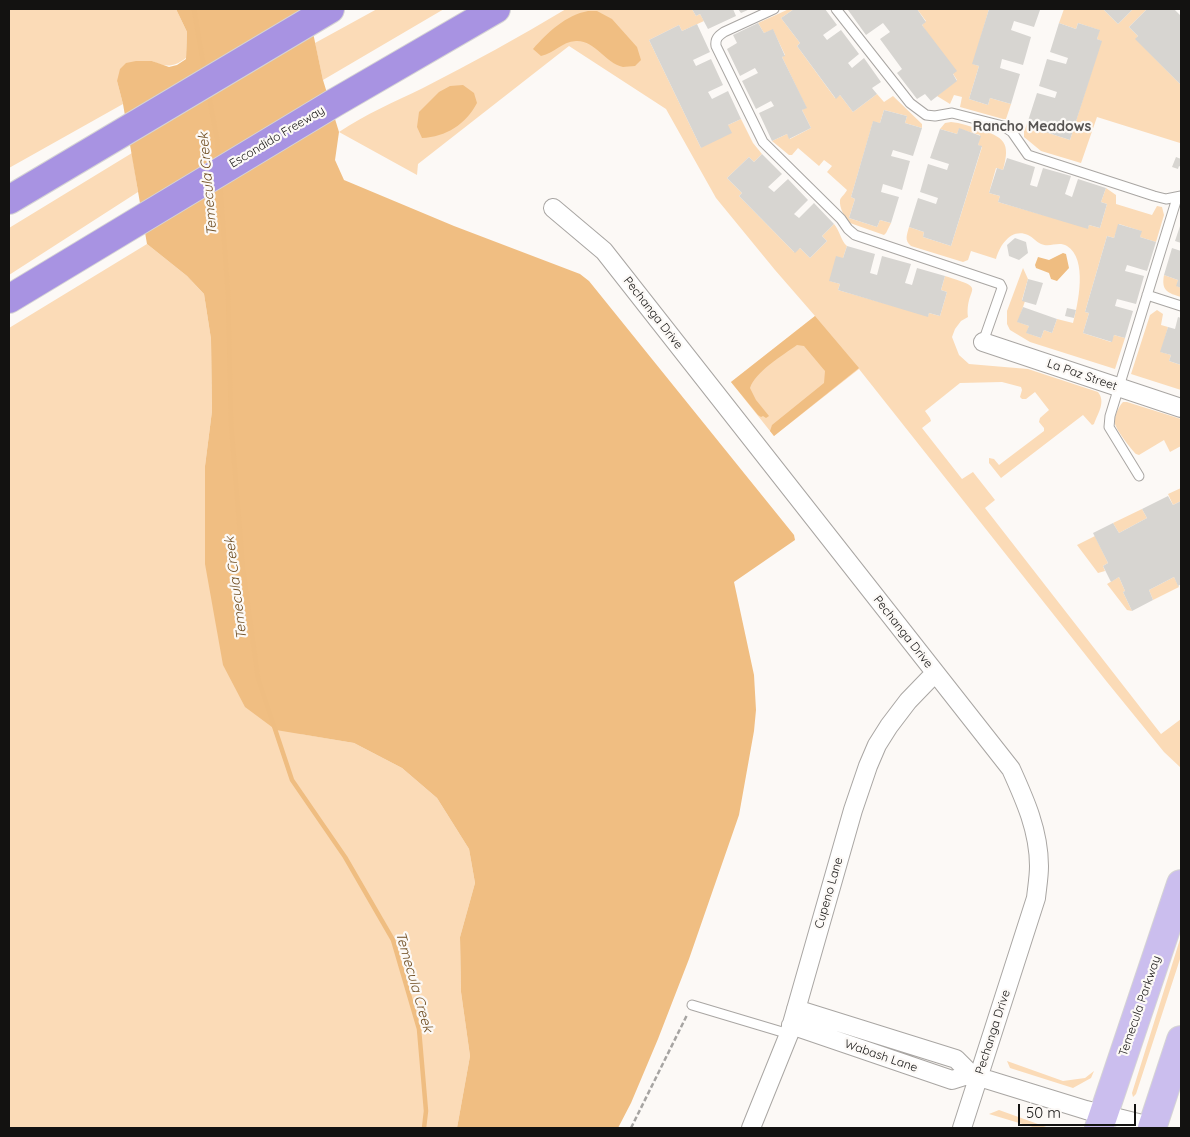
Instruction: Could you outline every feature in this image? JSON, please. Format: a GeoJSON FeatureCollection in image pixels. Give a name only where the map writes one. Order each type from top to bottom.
{"type":"FeatureCollection","features":[{"type":"Feature","properties":{"kind":"highway"},"geometry":{"type":"LineString","coordinates":[[9,200],[329,9]]}},
{"type":"Feature","properties":{"kind":"highway","name":"Escondido Freeway"},"geometry":{"type":"LineString","coordinates":[[9,299],[334,103],[496,9]]}},
{"type":"Feature","properties":{"kind":"main road","name":"Temecula Parkway"},"geometry":{"type":"LineString","coordinates":[[1102,1121],[1181,884]]}},
{"type":"Feature","properties":{"kind":"main road"},"geometry":{"type":"LineString","coordinates":[[1154,1128],[1181,1040]]}},
{"type":"Feature","properties":{"kind":"street","name":"Pechanga Drive"},"geometry":{"type":"LineString","coordinates":[[552,208],[604,251],[1011,769],[1026,800],[1036,835],[1039,867],[1036,898],[975,1075],[962,1128]]}},
{"type":"Feature","properties":{"kind":"street","name":"La Paz Street"},"geometry":{"type":"LineString","coordinates":[[982,342],[1181,408]]}},
{"type":"Feature","properties":{"kind":"street","name":"Cupeno Lane"},"geometry":{"type":"LineString","coordinates":[[751,1128],[792,1023],[853,810],[868,766],[877,745],[889,726],[935,672]]}},
{"type":"Feature","properties":{"kind":"street","name":"Wabash Lane"},"geometry":{"type":"LineString","coordinates":[[792,1023],[952,1080],[975,1075],[1102,1121],[1154,1128]]}},
{"type":"Feature","properties":{"kind":"lane"},"geometry":{"type":"LineString","coordinates":[[774,9],[724,32],[719,35],[716,41],[716,46],[763,142],[855,235],[1000,284],[1002,288],[982,342]]}},
{"type":"Feature","properties":{"kind":"lane"},"geometry":{"type":"LineString","coordinates":[[836,9],[910,103],[926,115],[935,116],[952,113],[1003,126],[1012,132],[1028,154],[1154,196],[1166,199],[1179,197],[1110,416],[1109,427],[1139,476]]}},
{"type":"Feature","properties":{"kind":"lane"},"geometry":{"type":"LineString","coordinates":[[1147,295],[1181,306]]}},
{"type":"Feature","properties":{"kind":"lane"},"geometry":{"type":"LineString","coordinates":[[692,1005],[792,1023]]}},
{"type":"Feature","properties":{"kind":"path"},"geometry":{"type":"LineString","coordinates":[[631,1128],[692,1005]]}},
{"type":"Feature","properties":{"kind":"shaded area"},"geometry":{"type":"Polygon","coordinates":[[[9,9],[176,9],[187,32],[186,58],[170,66],[152,61],[117,81],[123,104],[9,168],[9,9]]]}},
{"type":"Feature","properties":{"kind":"shaded area"},"geometry":{"type":"Polygon","coordinates":[[[176,9],[308,9],[323,80],[339,132],[335,160],[344,180],[454,226],[580,274],[589,281],[794,535],[795,540],[734,582],[754,675],[756,710],[739,815],[689,959],[658,1039],[631,1103],[618,1128],[457,1128],[470,1056],[461,992],[460,937],[475,883],[469,849],[437,798],[402,768],[354,743],[276,730],[245,707],[223,665],[205,564],[205,466],[212,411],[211,339],[204,294],[187,276],[147,244],[123,104],[117,81],[120,69],[126,63],[152,61],[169,67],[177,65],[186,59],[187,32],[176,9]]]}},
{"type":"Feature","properties":{"kind":"shaded area"},"geometry":{"type":"Polygon","coordinates":[[[377,9],[444,9],[323,80],[315,43],[377,9]]]}},
{"type":"Feature","properties":{"kind":"shaded area"},"geometry":{"type":"Polygon","coordinates":[[[566,9],[692,9],[696,16],[700,14],[704,21],[682,31],[679,25],[649,40],[701,148],[728,125],[741,119],[753,143],[762,154],[754,162],[749,157],[727,178],[742,193],[739,196],[794,252],[800,248],[810,258],[827,241],[822,236],[834,224],[847,246],[843,258],[830,281],[840,284],[838,290],[928,316],[929,313],[940,316],[947,292],[941,290],[945,276],[967,284],[972,290],[969,299],[968,317],[961,321],[952,337],[959,355],[969,364],[1028,369],[1098,392],[1101,404],[1094,424],[1092,425],[1083,415],[1001,478],[989,463],[989,458],[994,459],[999,465],[1044,431],[1039,422],[1040,418],[1049,410],[1035,392],[1026,399],[1022,399],[1020,397],[1021,387],[1002,382],[960,383],[925,411],[931,421],[922,428],[962,479],[973,472],[995,500],[985,508],[1161,734],[1181,719],[1181,768],[1164,752],[1107,682],[859,369],[774,436],[731,382],[815,316],[716,198],[666,109],[569,46],[418,164],[417,175],[339,132],[513,40],[566,9]]]}},
{"type":"Feature","properties":{"kind":"shaded area"},"geometry":{"type":"Polygon","coordinates":[[[789,9],[794,9],[781,18],[800,43],[797,46],[835,98],[840,95],[853,112],[877,94],[884,102],[893,96],[922,124],[922,128],[905,123],[907,116],[884,110],[880,123],[873,122],[851,197],[855,199],[849,218],[877,227],[880,220],[891,223],[884,235],[850,223],[846,218],[841,209],[840,200],[847,190],[827,172],[832,166],[824,160],[819,166],[798,148],[792,155],[789,155],[772,141],[787,134],[790,139],[811,128],[802,110],[806,107],[782,57],[785,55],[773,30],[764,33],[758,23],[789,9]]]}},
{"type":"Feature","properties":{"kind":"shaded area"},"geometry":{"type":"Polygon","coordinates":[[[917,9],[989,9],[973,64],[979,66],[969,99],[988,105],[990,98],[1011,104],[1006,119],[960,107],[962,97],[954,95],[950,104],[937,96],[957,80],[922,25],[926,21],[917,9]]]}},
{"type":"Feature","properties":{"kind":"shaded area"},"geometry":{"type":"Polygon","coordinates":[[[1064,9],[1103,9],[1118,24],[1133,9],[1147,9],[1129,27],[1138,36],[1136,39],[1181,85],[1180,143],[1097,117],[1081,163],[1041,151],[1024,137],[1028,121],[1044,126],[1042,131],[1070,140],[1101,41],[1097,39],[1099,30],[1078,23],[1076,29],[1059,23],[1064,9]]]}},
{"type":"Feature","properties":{"kind":"shaded area"},"geometry":{"type":"Polygon","coordinates":[[[588,11],[597,11],[612,19],[637,47],[641,60],[635,66],[623,67],[617,65],[589,44],[583,42],[566,43],[541,56],[533,49],[545,36],[565,20],[588,11]]]}},
{"type":"Feature","properties":{"kind":"shaded area"},"geometry":{"type":"Polygon","coordinates":[[[463,85],[474,93],[477,103],[467,117],[447,132],[422,138],[417,127],[419,112],[439,92],[450,86],[463,85]]]}},
{"type":"Feature","properties":{"kind":"shaded area"},"geometry":{"type":"Polygon","coordinates":[[[951,122],[987,132],[1003,142],[1006,153],[1003,170],[996,168],[989,193],[1000,196],[998,202],[1088,228],[1089,225],[1100,228],[1107,204],[1101,202],[1106,188],[1116,195],[1116,204],[1152,215],[1157,206],[1162,207],[1164,215],[1156,242],[1140,237],[1141,231],[1119,224],[1114,238],[1107,236],[1085,312],[1089,313],[1083,333],[1111,342],[1114,335],[1125,338],[1115,369],[1030,342],[1010,330],[1007,324],[1007,311],[1023,268],[1028,279],[1022,300],[1025,301],[1018,322],[1029,326],[1027,333],[1041,338],[1044,330],[1052,333],[1057,319],[1073,323],[1080,282],[1078,261],[1067,246],[1060,244],[1044,245],[1022,233],[1011,236],[1003,243],[996,259],[971,251],[968,260],[963,262],[911,246],[907,242],[909,227],[924,232],[923,237],[951,246],[982,147],[978,145],[980,135],[959,129],[957,134],[940,129],[945,123],[951,122]]]}},
{"type":"Feature","properties":{"kind":"shaded area"},"geometry":{"type":"Polygon","coordinates":[[[132,153],[138,192],[9,275],[9,228],[132,153]]]}},
{"type":"Feature","properties":{"kind":"shaded area"},"geometry":{"type":"Polygon","coordinates":[[[147,244],[187,276],[204,294],[211,339],[212,411],[205,466],[301,734],[354,743],[402,768],[437,798],[469,849],[475,883],[460,937],[461,992],[470,1056],[457,1128],[9,1128],[9,328],[147,244]]]}},
{"type":"Feature","properties":{"kind":"shaded area"},"geometry":{"type":"Polygon","coordinates":[[[1063,253],[1066,254],[1069,268],[1057,281],[1051,279],[1049,273],[1036,268],[1035,265],[1038,257],[1049,260],[1063,253]]]}},
{"type":"Feature","properties":{"kind":"shaded area"},"geometry":{"type":"Polygon","coordinates":[[[1164,275],[1178,280],[1177,286],[1181,288],[1181,297],[1166,291],[1163,280],[1164,275]]]}},
{"type":"Feature","properties":{"kind":"shaded area"},"geometry":{"type":"Polygon","coordinates":[[[1157,310],[1163,314],[1161,325],[1168,327],[1161,352],[1171,355],[1169,361],[1181,365],[1181,390],[1131,374],[1150,315],[1157,310]]]}},
{"type":"Feature","properties":{"kind":"shaded area"},"geometry":{"type":"Polygon","coordinates":[[[815,316],[859,368],[774,436],[770,431],[772,425],[824,383],[825,371],[804,346],[797,345],[770,364],[757,376],[750,388],[756,400],[769,416],[766,418],[758,415],[731,382],[815,316]]]}},
{"type":"Feature","properties":{"kind":"shaded area"},"geometry":{"type":"Polygon","coordinates":[[[1123,402],[1181,419],[1181,446],[1170,452],[1164,440],[1139,455],[1136,454],[1115,424],[1117,412],[1123,402]]]}},
{"type":"Feature","properties":{"kind":"shaded area"},"geometry":{"type":"Polygon","coordinates":[[[1181,488],[1181,501],[1173,505],[1168,494],[1181,488]]]}},
{"type":"Feature","properties":{"kind":"shaded area"},"geometry":{"type":"Polygon","coordinates":[[[1142,509],[1147,518],[1119,533],[1113,523],[1142,509]]]}},
{"type":"Feature","properties":{"kind":"shaded area"},"geometry":{"type":"Polygon","coordinates":[[[1095,536],[1108,563],[1103,566],[1105,571],[1098,573],[1077,545],[1095,536]]]}},
{"type":"Feature","properties":{"kind":"shaded area"},"geometry":{"type":"Polygon","coordinates":[[[1119,577],[1125,591],[1123,592],[1132,611],[1127,610],[1107,584],[1119,577]]]}},
{"type":"Feature","properties":{"kind":"shaded area"},"geometry":{"type":"Polygon","coordinates":[[[1174,577],[1179,587],[1153,600],[1149,590],[1174,577]]]}},
{"type":"Feature","properties":{"kind":"shaded area"},"geometry":{"type":"Polygon","coordinates":[[[1181,936],[1181,956],[1136,1094],[1133,1097],[1132,1093],[1181,936]]]}},
{"type":"Feature","properties":{"kind":"shaded area"},"geometry":{"type":"Polygon","coordinates":[[[1007,1061],[1063,1081],[1085,1078],[1094,1071],[1091,1078],[1073,1088],[1010,1068],[1007,1061]]]}},
{"type":"Feature","properties":{"kind":"shaded area"},"geometry":{"type":"Polygon","coordinates":[[[999,1110],[1049,1128],[1036,1128],[989,1114],[999,1110]]]}},
{"type":"Feature","properties":{"kind":"building"},"geometry":{"type":"Polygon","coordinates":[[[692,9],[733,9],[736,16],[708,29],[700,14],[696,16],[692,9]]]}},
{"type":"Feature","properties":{"kind":"building"},"geometry":{"type":"Polygon","coordinates":[[[738,9],[750,9],[741,13],[738,9]]]}},
{"type":"Feature","properties":{"kind":"building"},"geometry":{"type":"Polygon","coordinates":[[[794,9],[825,9],[837,25],[823,35],[827,40],[841,30],[859,54],[848,63],[852,68],[864,58],[881,82],[872,88],[877,94],[853,112],[840,95],[836,99],[797,46],[800,43],[781,18],[794,9]]]}},
{"type":"Feature","properties":{"kind":"building"},"geometry":{"type":"Polygon","coordinates":[[[917,9],[926,22],[922,25],[957,71],[953,74],[957,81],[931,101],[925,94],[917,99],[897,73],[902,69],[880,39],[890,32],[883,23],[866,35],[848,10],[917,9]]]}},
{"type":"Feature","properties":{"kind":"building"},"geometry":{"type":"Polygon","coordinates":[[[989,9],[1040,10],[1034,27],[1014,21],[1011,30],[1031,37],[1023,65],[1002,59],[1000,68],[1020,74],[1011,104],[990,98],[988,105],[969,99],[979,66],[972,64],[989,9]]]}},
{"type":"Feature","properties":{"kind":"building"},"geometry":{"type":"Polygon","coordinates":[[[1103,9],[1133,9],[1118,24],[1103,9]]]}},
{"type":"Feature","properties":{"kind":"building"},"geometry":{"type":"Polygon","coordinates":[[[1147,9],[1174,9],[1181,16],[1181,85],[1135,39],[1138,36],[1129,27],[1147,9]]]}},
{"type":"Feature","properties":{"kind":"building"},"geometry":{"type":"Polygon","coordinates":[[[758,23],[764,33],[773,29],[785,56],[782,57],[807,108],[802,110],[811,128],[789,139],[787,134],[772,141],[759,113],[774,106],[771,101],[756,109],[742,81],[758,73],[755,68],[740,76],[727,49],[737,43],[733,35],[758,23]]]}},
{"type":"Feature","properties":{"kind":"building"},"geometry":{"type":"Polygon","coordinates":[[[1059,23],[1076,29],[1078,23],[1100,30],[1097,39],[1102,41],[1070,140],[1042,131],[1044,126],[1028,121],[1037,93],[1055,98],[1057,92],[1039,86],[1047,59],[1066,64],[1068,58],[1050,52],[1059,23]]]}},
{"type":"Feature","properties":{"kind":"building"},"geometry":{"type":"Polygon","coordinates":[[[697,24],[710,52],[693,60],[696,66],[711,59],[723,85],[708,92],[712,99],[728,91],[741,119],[728,125],[732,133],[701,148],[649,40],[679,25],[682,31],[697,24]]]}},
{"type":"Feature","properties":{"kind":"building"},"geometry":{"type":"Polygon","coordinates":[[[884,110],[907,116],[905,123],[922,128],[913,156],[893,150],[891,156],[910,161],[902,190],[883,184],[881,192],[899,197],[891,223],[880,220],[877,227],[849,218],[855,199],[851,197],[873,121],[880,123],[884,110]]]}},
{"type":"Feature","properties":{"kind":"building"},"geometry":{"type":"Polygon","coordinates":[[[959,128],[981,136],[978,145],[982,146],[951,246],[923,237],[924,232],[909,227],[918,198],[936,204],[938,198],[920,192],[928,164],[947,170],[949,164],[930,158],[940,129],[957,134],[959,128]]]}},
{"type":"Feature","properties":{"kind":"building"},"geometry":{"type":"Polygon","coordinates":[[[762,154],[782,174],[768,187],[774,192],[788,179],[808,200],[794,214],[799,218],[814,203],[834,224],[822,236],[827,241],[810,258],[800,248],[795,253],[739,196],[742,193],[727,178],[749,157],[754,162],[762,154]]]}},
{"type":"Feature","properties":{"kind":"building"},"geometry":{"type":"Polygon","coordinates":[[[1176,157],[1181,159],[1181,167],[1179,166],[1178,169],[1172,167],[1176,157]]]}},
{"type":"Feature","properties":{"kind":"building"},"geometry":{"type":"Polygon","coordinates":[[[1007,158],[1035,167],[1030,185],[1037,187],[1043,168],[1071,176],[1065,194],[1072,197],[1078,179],[1106,188],[1101,202],[1107,204],[1100,228],[1089,225],[1088,229],[998,202],[1000,196],[989,193],[997,168],[1003,170],[1007,158]]]}},
{"type":"Feature","properties":{"kind":"building"},"geometry":{"type":"Polygon","coordinates":[[[1181,223],[1181,243],[1175,241],[1181,223]]]}},
{"type":"Feature","properties":{"kind":"building"},"geometry":{"type":"Polygon","coordinates":[[[1118,224],[1142,231],[1140,237],[1156,242],[1147,271],[1127,265],[1125,271],[1144,276],[1136,304],[1117,299],[1115,306],[1133,311],[1125,338],[1114,335],[1112,342],[1083,333],[1089,313],[1085,312],[1107,236],[1114,238],[1118,224]]]}},
{"type":"Feature","properties":{"kind":"building"},"geometry":{"type":"Polygon","coordinates":[[[1015,238],[1026,242],[1028,253],[1019,260],[1009,256],[1007,245],[1015,238]]]}},
{"type":"Feature","properties":{"kind":"building"},"geometry":{"type":"Polygon","coordinates":[[[847,246],[875,254],[870,273],[877,275],[882,256],[911,264],[905,283],[912,285],[917,268],[945,276],[941,290],[947,292],[940,316],[929,313],[928,317],[838,290],[840,284],[829,281],[836,256],[843,258],[847,246]]]}},
{"type":"Feature","properties":{"kind":"building"},"geometry":{"type":"Polygon","coordinates":[[[1172,248],[1181,251],[1181,288],[1176,286],[1178,280],[1164,275],[1172,248]]]}},
{"type":"Feature","properties":{"kind":"building"},"geometry":{"type":"Polygon","coordinates":[[[1028,279],[1043,283],[1036,305],[1022,301],[1028,279]]]}},
{"type":"Feature","properties":{"kind":"building"},"geometry":{"type":"Polygon","coordinates":[[[1023,307],[1057,319],[1052,333],[1044,330],[1041,338],[1026,333],[1029,326],[1017,322],[1023,307]]]}},
{"type":"Feature","properties":{"kind":"building"},"geometry":{"type":"Polygon","coordinates":[[[1067,308],[1076,310],[1074,318],[1065,316],[1067,308]]]}},
{"type":"Feature","properties":{"kind":"building"},"geometry":{"type":"Polygon","coordinates":[[[1178,317],[1181,318],[1181,365],[1169,361],[1171,355],[1160,352],[1168,327],[1175,329],[1178,317]]]}},
{"type":"Feature","properties":{"kind":"building"},"geometry":{"type":"Polygon","coordinates":[[[1168,496],[1173,505],[1181,501],[1181,584],[1178,586],[1174,577],[1149,590],[1153,600],[1132,611],[1123,592],[1125,591],[1119,577],[1111,582],[1103,566],[1108,563],[1093,533],[1113,523],[1119,533],[1147,518],[1142,509],[1168,496]]]}},
{"type":"Feature","properties":{"kind":"waterway","name":"Temecula Creek"},"geometry":{"type":"LineString","coordinates":[[194,9],[205,74]]}},
{"type":"Feature","properties":{"kind":"waterway","name":"Temecula Creek"},"geometry":{"type":"LineString","coordinates":[[208,91],[217,139],[219,163]]}},
{"type":"Feature","properties":{"kind":"waterway","name":"Temecula Creek"},"geometry":{"type":"LineString","coordinates":[[220,183],[228,294],[231,423],[243,569],[258,678],[292,780],[345,857],[393,940],[419,1029],[426,1111],[424,1128]]}},
{"type":"Feature","properties":{"kind":"district","name":"Rancho Meadows"},"geometry":{"type":"Point","coordinates":[1032,127]}}]}
